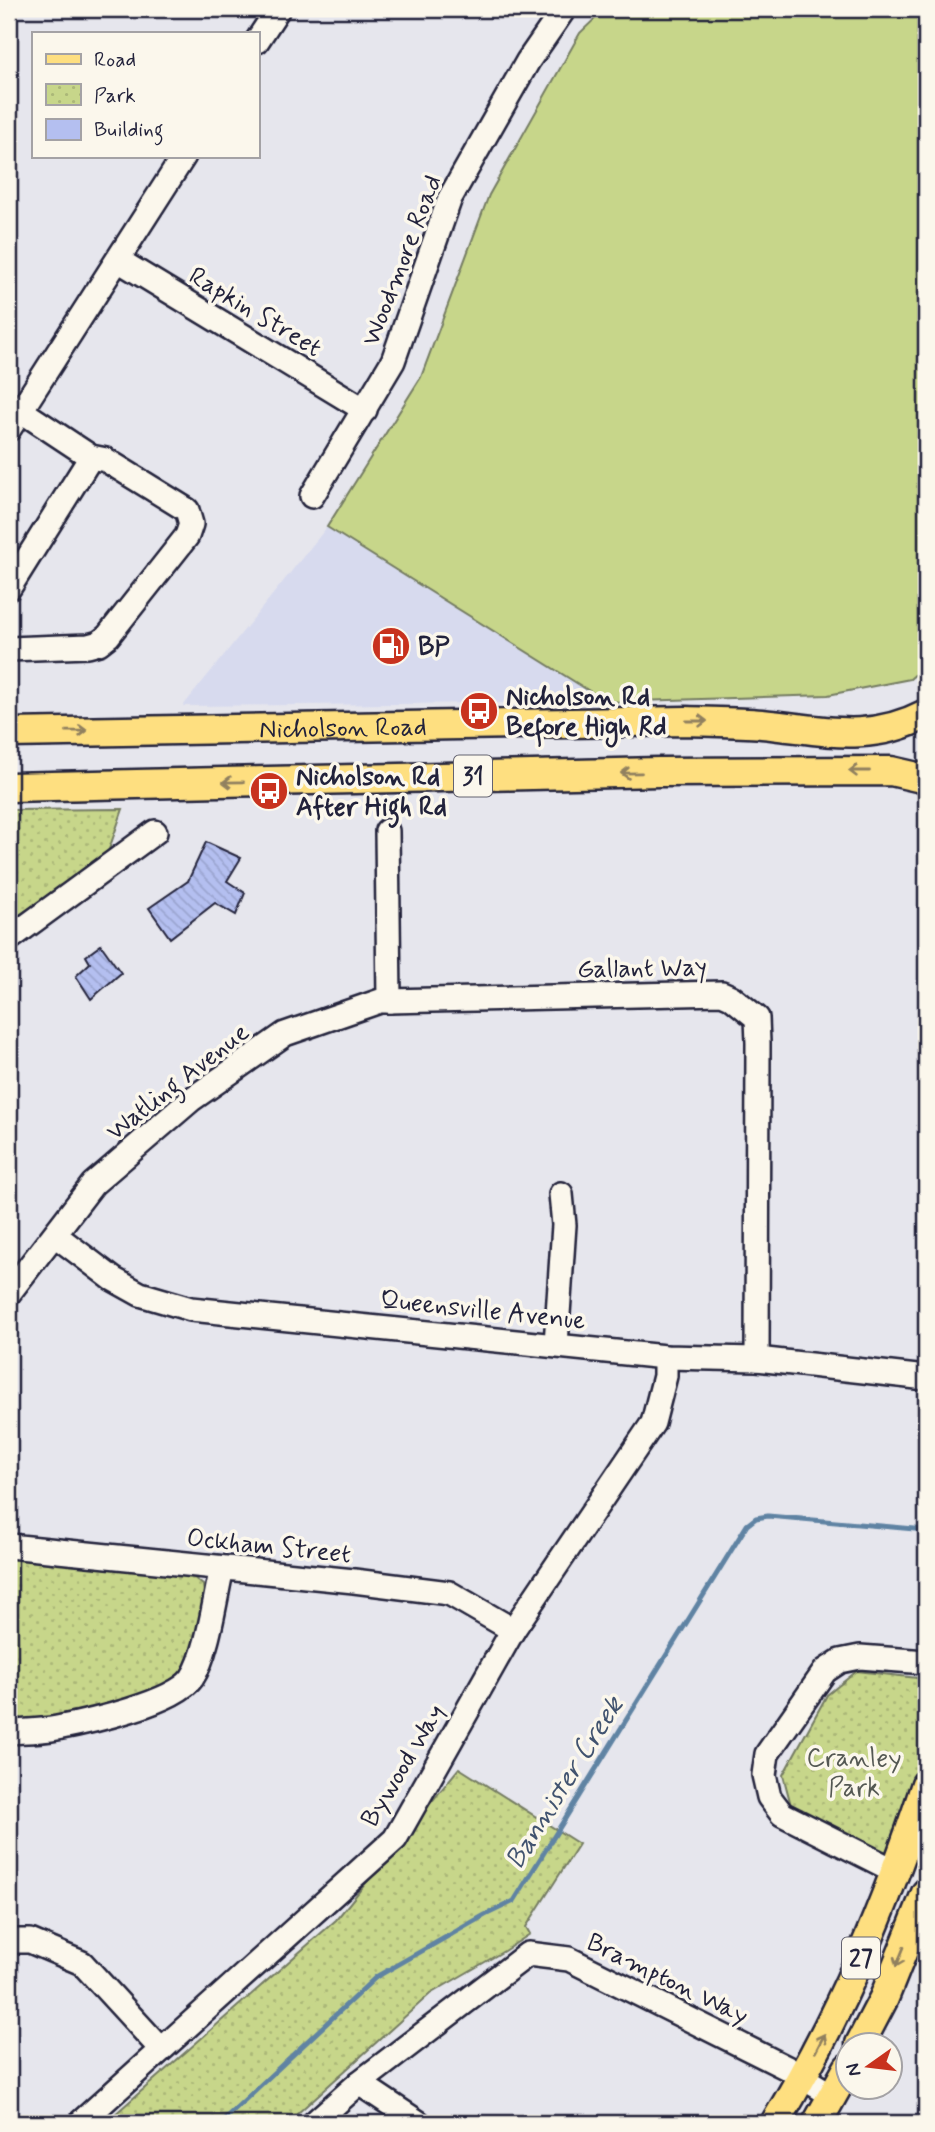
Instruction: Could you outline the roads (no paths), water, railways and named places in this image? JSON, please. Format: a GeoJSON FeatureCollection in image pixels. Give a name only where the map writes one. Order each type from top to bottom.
{"type":"FeatureCollection","features":[{"type":"Feature","properties":{"kind":"main road","name":"Nicholson Road"},"geometry":{"type":"LineString","coordinates":[[9,733],[687,721],[760,724],[846,734],[890,729],[926,714]]}},
{"type":"Feature","properties":{"kind":"main road","name":"Nicholson Road"},"geometry":{"type":"LineString","coordinates":[[9,787],[683,772],[891,771],[926,779]]}},
{"type":"Feature","properties":{"kind":"main road","name":"27"},"geometry":{"type":"LineString","coordinates":[[775,2123],[803,2077],[852,1980],[897,1872],[926,1784]]}},
{"type":"Feature","properties":{"kind":"main road","name":"27"},"geometry":{"type":"LineString","coordinates":[[868,2030],[884,1998],[926,1894]]}},
{"type":"Feature","properties":{"kind":"main road"},"geometry":{"type":"LineString","coordinates":[[817,2123],[833,2095]]}},
{"type":"Feature","properties":{"kind":"street"},"geometry":{"type":"LineString","coordinates":[[259,38],[278,9]]}},
{"type":"Feature","properties":{"kind":"street","name":"Woodmore Road"},"geometry":{"type":"LineString","coordinates":[[312,496],[393,361],[450,198],[528,61],[564,9]]}},
{"type":"Feature","properties":{"kind":"street"},"geometry":{"type":"LineString","coordinates":[[9,649],[88,646],[99,643],[108,636],[187,536],[191,524],[187,510],[106,460],[91,457],[14,419],[183,158]]}},
{"type":"Feature","properties":{"kind":"street","name":"Rapkin Street"},"geometry":{"type":"LineString","coordinates":[[118,260],[365,410]]}},
{"type":"Feature","properties":{"kind":"street"},"geometry":{"type":"LineString","coordinates":[[9,588],[91,457]]}},
{"type":"Feature","properties":{"kind":"street"},"geometry":{"type":"LineString","coordinates":[[387,831],[389,1001]]}},
{"type":"Feature","properties":{"kind":"street"},"geometry":{"type":"LineString","coordinates":[[9,939],[155,832]]}},
{"type":"Feature","properties":{"kind":"street","name":"Gallant Way"},"geometry":{"type":"LineString","coordinates":[[389,1001],[722,993],[757,1018],[757,1359]]}},
{"type":"Feature","properties":{"kind":"street","name":"Watling Avenue"},"geometry":{"type":"LineString","coordinates":[[9,1292],[93,1184],[192,1099],[285,1034],[380,1001],[389,1001]]}},
{"type":"Feature","properties":{"kind":"street"},"geometry":{"type":"LineString","coordinates":[[556,1344],[564,1225],[561,1194]]}},
{"type":"Feature","properties":{"kind":"street","name":"Queensville Avenue"},"geometry":{"type":"LineString","coordinates":[[55,1235],[113,1279],[140,1294],[191,1309],[665,1357],[757,1359],[926,1378]]}},
{"type":"Feature","properties":{"kind":"street","name":"Bywood Way"},"geometry":{"type":"LineString","coordinates":[[80,2123],[395,1839],[513,1630],[653,1423],[665,1376],[665,1357]]}},
{"type":"Feature","properties":{"kind":"street","name":"Ockham Street"},"geometry":{"type":"LineString","coordinates":[[9,1546],[449,1593],[513,1630]]}},
{"type":"Feature","properties":{"kind":"street"},"geometry":{"type":"LineString","coordinates":[[9,1732],[55,1728],[114,1715],[171,1695],[192,1678],[204,1649],[222,1568]]}},
{"type":"Feature","properties":{"kind":"street"},"geometry":{"type":"LineString","coordinates":[[897,1872],[782,1814],[769,1797],[764,1774],[767,1754],[825,1671],[840,1661],[860,1657],[926,1662]]}},
{"type":"Feature","properties":{"kind":"street"},"geometry":{"type":"LineString","coordinates":[[9,1941],[30,1941],[82,1963],[161,2049]]}},
{"type":"Feature","properties":{"kind":"street","name":"Brampton Way"},"geometry":{"type":"LineString","coordinates":[[314,2123],[359,2083],[528,1954],[569,1959],[803,2077],[833,2095]]}},
{"type":"Feature","properties":{"kind":"street"},"geometry":{"type":"LineString","coordinates":[[359,2083],[419,2123]]}},
{"type":"Feature","properties":{"kind":"waterway","name":"Bannister Creek"},"geometry":{"type":"LineString","coordinates":[[220,2123],[376,1977],[514,1901],[747,1525],[756,1518],[768,1516],[926,1530]]}},
{"type":"Feature","properties":{"kind":"place","name":"BP"},"geometry":{"type":"Point","coordinates":[391,646]}},
{"type":"Feature","properties":{"kind":"place","name":"Nicholson Rd Before High Rd"},"geometry":{"type":"Point","coordinates":[479,711]}},
{"type":"Feature","properties":{"kind":"place","name":"Nicholson Rd After High Rd"},"geometry":{"type":"Point","coordinates":[269,791]}},
{"type":"Feature","properties":{"kind":"park label","name":"Cranley Park"},"geometry":{"type":"Point","coordinates":[854,1772]}}]}
